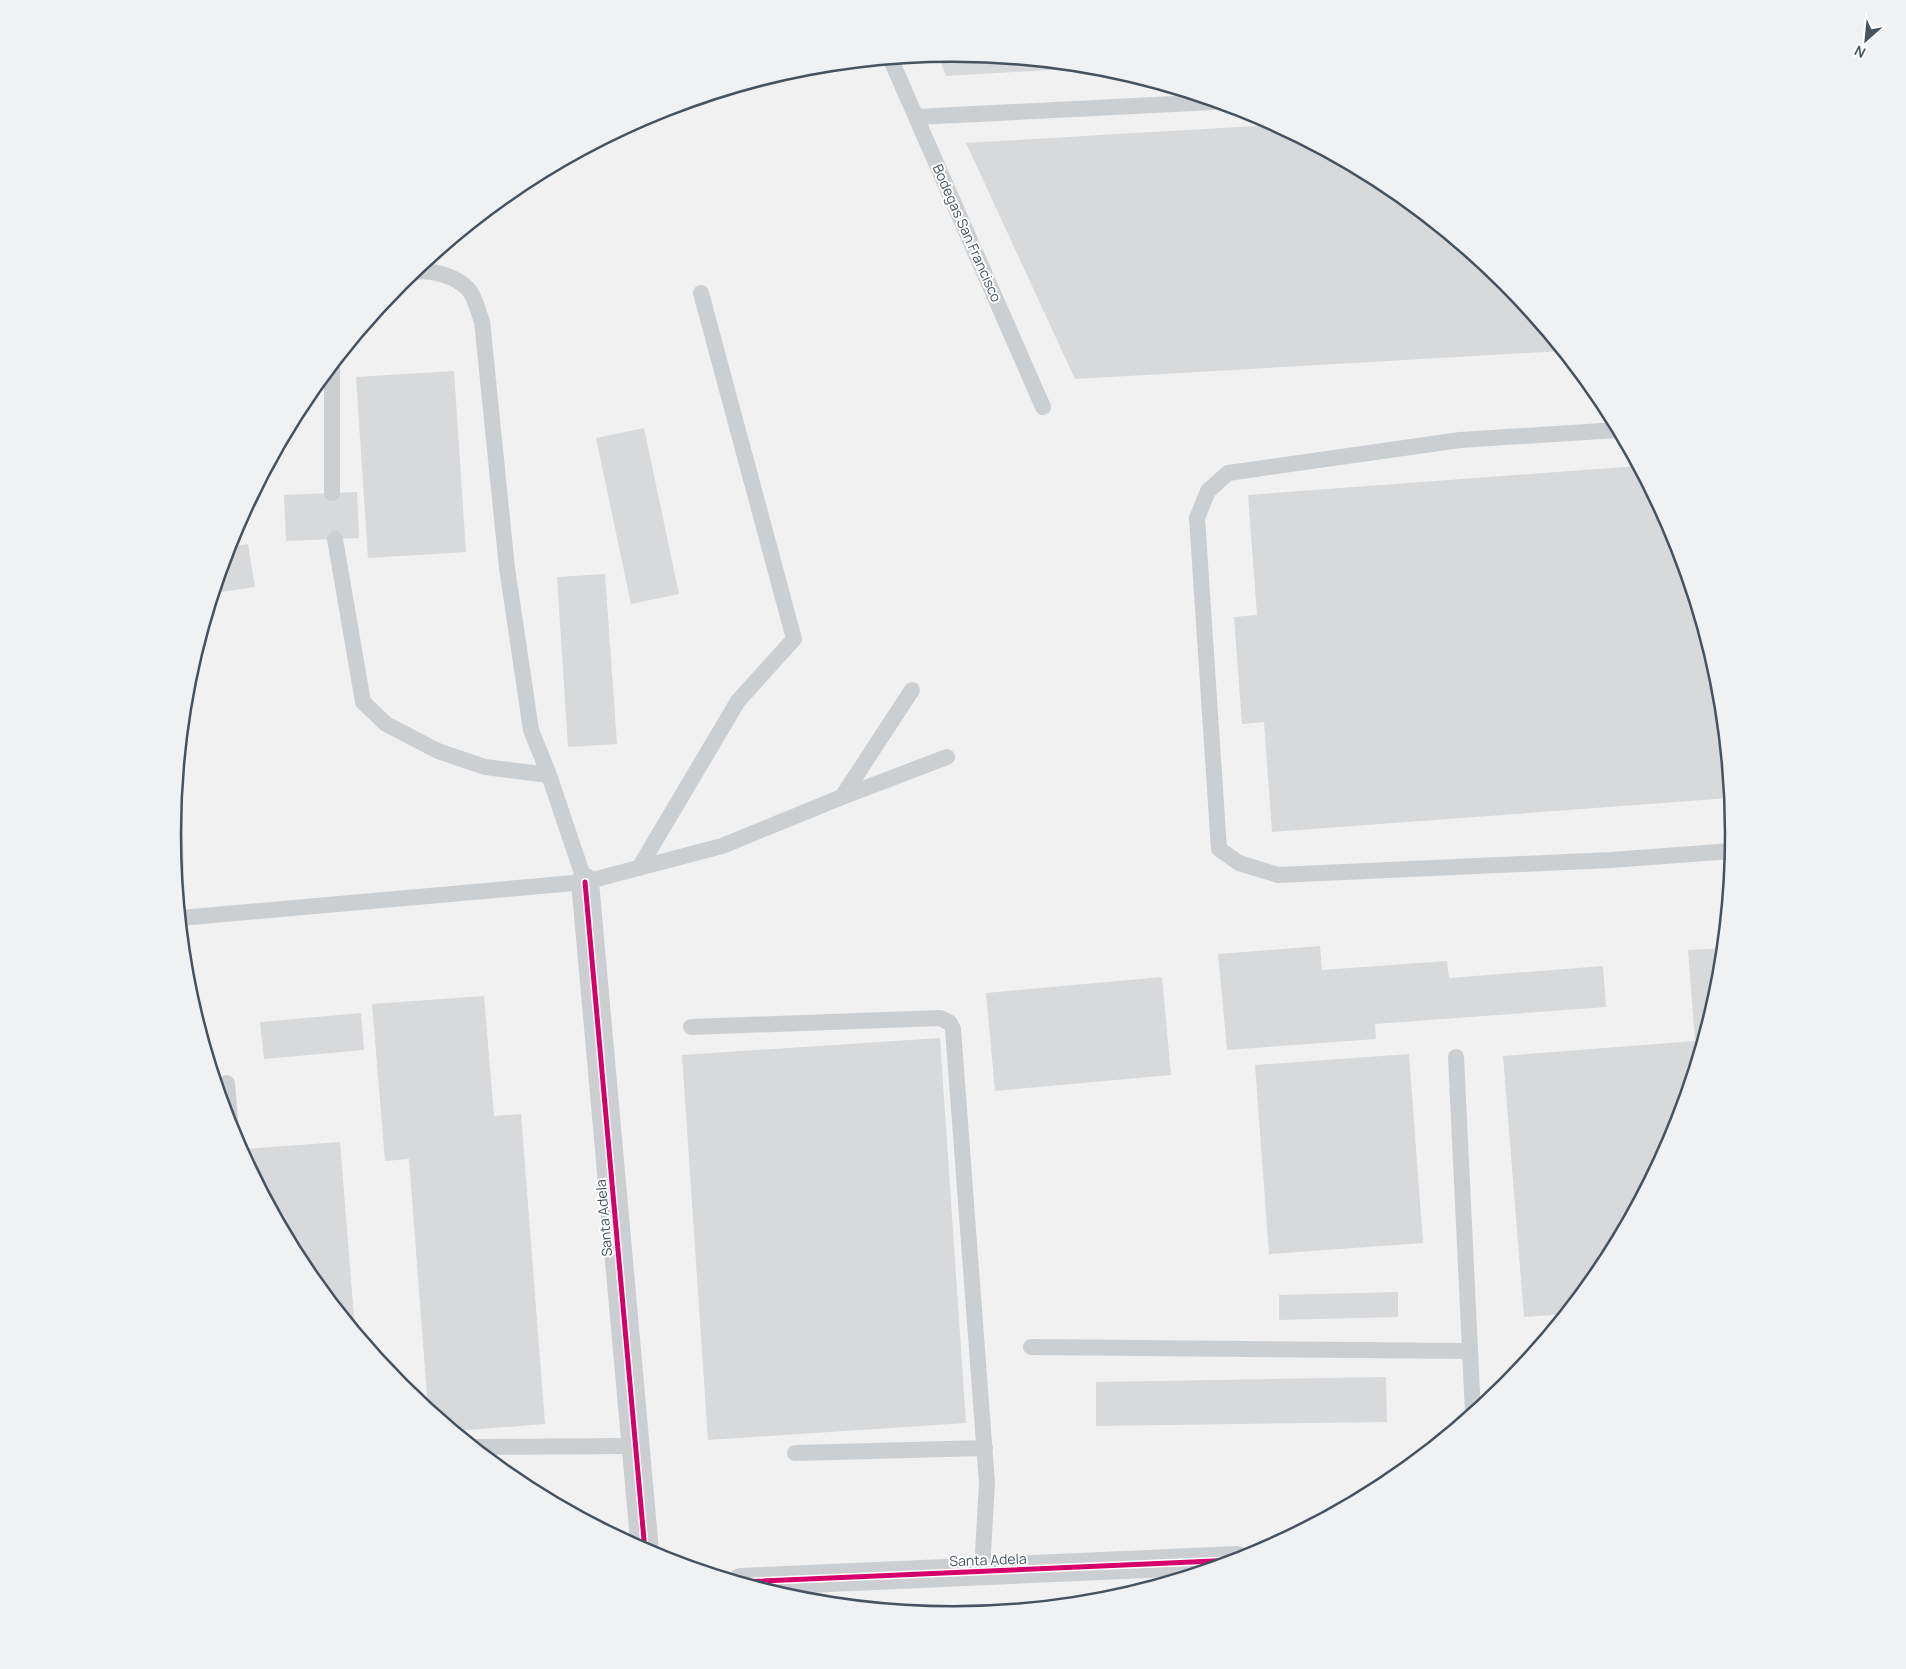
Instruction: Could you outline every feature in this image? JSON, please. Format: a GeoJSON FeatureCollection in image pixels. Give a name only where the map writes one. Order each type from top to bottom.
{"type":"FeatureCollection","features":[{"type":"Feature","properties":{"kind":"street","name":"Santa Adela"},"geometry":{"type":"LineString","coordinates":[[585,882],[644,1542]]}},
{"type":"Feature","properties":{"kind":"street","name":"Santa Adela"},"geometry":{"type":"LineString","coordinates":[[758,1581],[1214,1561]]}},
{"type":"Feature","properties":{"kind":"lane","name":"Bodegas San Francisco"},"geometry":{"type":"LineString","coordinates":[[893,65],[1044,407]]}},
{"type":"Feature","properties":{"kind":"lane"},"geometry":{"type":"LineString","coordinates":[[916,118],[1200,103]]}},
{"type":"Feature","properties":{"kind":"lane"},"geometry":{"type":"LineString","coordinates":[[426,271],[450,277],[468,290],[482,321],[509,578],[531,730],[549,775],[585,882]]}},
{"type":"Feature","properties":{"kind":"lane"},"geometry":{"type":"LineString","coordinates":[[639,868],[738,701],[794,639],[701,293]]}},
{"type":"Feature","properties":{"kind":"lane"},"geometry":{"type":"LineString","coordinates":[[332,377],[332,493]]}},
{"type":"Feature","properties":{"kind":"lane"},"geometry":{"type":"LineString","coordinates":[[1610,430],[1460,440],[1228,473],[1208,491],[1197,518],[1220,849],[1239,863],[1278,875],[1611,860],[1724,852]]}},
{"type":"Feature","properties":{"kind":"lane"},"geometry":{"type":"LineString","coordinates":[[335,539],[363,702],[386,724],[438,751],[485,766],[549,775]]}},
{"type":"Feature","properties":{"kind":"lane"},"geometry":{"type":"LineString","coordinates":[[842,797],[912,690]]}},
{"type":"Feature","properties":{"kind":"lane"},"geometry":{"type":"LineString","coordinates":[[186,917],[585,882],[722,846],[947,757]]}},
{"type":"Feature","properties":{"kind":"lane"},"geometry":{"type":"LineString","coordinates":[[691,1027],[940,1018],[950,1023],[954,1029],[987,1483],[982,1572]]}},
{"type":"Feature","properties":{"kind":"lane"},"geometry":{"type":"LineString","coordinates":[[1456,1057],[1473,1405]]}},
{"type":"Feature","properties":{"kind":"lane"},"geometry":{"type":"LineString","coordinates":[[227,1083],[228,1100]]}},
{"type":"Feature","properties":{"kind":"lane"},"geometry":{"type":"LineString","coordinates":[[1031,1347],[1470,1351]]}},
{"type":"Feature","properties":{"kind":"lane"},"geometry":{"type":"LineString","coordinates":[[483,1447],[635,1446]]}},
{"type":"Feature","properties":{"kind":"lane"},"geometry":{"type":"LineString","coordinates":[[795,1453],[985,1448]]}},
{"type":"Feature","properties":{"kind":"building"},"geometry":{"type":"Polygon","coordinates":[[[941,62],[1003,64],[1058,70],[946,76],[941,62]]]}},
{"type":"Feature","properties":{"kind":"building"},"geometry":{"type":"Polygon","coordinates":[[[1259,126],[1339,166],[1423,222],[1462,254],[1499,289],[1533,325],[1554,351],[1075,379],[966,143],[1259,126]]]}},
{"type":"Feature","properties":{"kind":"building"},"geometry":{"type":"Polygon","coordinates":[[[454,371],[466,552],[368,558],[356,377],[454,371]]]}},
{"type":"Feature","properties":{"kind":"building"},"geometry":{"type":"Polygon","coordinates":[[[644,428],[679,594],[631,604],[596,438],[644,428]]]}},
{"type":"Feature","properties":{"kind":"building"},"geometry":{"type":"Polygon","coordinates":[[[1631,466],[1666,539],[1684,586],[1699,635],[1710,684],[1718,734],[1724,798],[1272,832],[1264,722],[1242,724],[1234,617],[1257,615],[1248,495],[1631,466]]]}},
{"type":"Feature","properties":{"kind":"building"},"geometry":{"type":"Polygon","coordinates":[[[357,492],[359,538],[286,541],[284,495],[357,492]]]}},
{"type":"Feature","properties":{"kind":"building"},"geometry":{"type":"Polygon","coordinates":[[[248,544],[255,587],[220,592],[222,586],[237,546],[248,544]]]}},
{"type":"Feature","properties":{"kind":"building"},"geometry":{"type":"Polygon","coordinates":[[[605,574],[617,744],[568,747],[557,577],[605,574]]]}},
{"type":"Feature","properties":{"kind":"building"},"geometry":{"type":"Polygon","coordinates":[[[182,812],[184,870],[182,870],[181,834],[182,812]]]}},
{"type":"Feature","properties":{"kind":"building"},"geometry":{"type":"Polygon","coordinates":[[[1320,946],[1322,970],[1447,961],[1449,978],[1603,966],[1606,1007],[1375,1024],[1376,1039],[1227,1050],[1218,954],[1320,946]]]}},
{"type":"Feature","properties":{"kind":"building"},"geometry":{"type":"Polygon","coordinates":[[[1716,948],[1699,1034],[1684,1083],[1666,1130],[1622,1221],[1595,1263],[1565,1304],[1557,1315],[1524,1317],[1503,1056],[1695,1041],[1688,950],[1716,948]]]}},
{"type":"Feature","properties":{"kind":"building"},"geometry":{"type":"Polygon","coordinates":[[[1162,977],[1171,1075],[995,1091],[986,993],[1162,977]]]}},
{"type":"Feature","properties":{"kind":"building"},"geometry":{"type":"Polygon","coordinates":[[[484,996],[494,1116],[521,1114],[545,1424],[463,1430],[427,1399],[409,1159],[385,1161],[372,1004],[484,996]]]}},
{"type":"Feature","properties":{"kind":"building"},"geometry":{"type":"Polygon","coordinates":[[[361,1013],[364,1050],[264,1059],[260,1022],[361,1013]]]}},
{"type":"Feature","properties":{"kind":"building"},"geometry":{"type":"Polygon","coordinates":[[[940,1038],[966,1423],[708,1440],[682,1055],[940,1038]]]}},
{"type":"Feature","properties":{"kind":"building"},"geometry":{"type":"Polygon","coordinates":[[[1409,1054],[1423,1243],[1269,1254],[1255,1065],[1409,1054]]]}},
{"type":"Feature","properties":{"kind":"building"},"geometry":{"type":"Polygon","coordinates":[[[340,1142],[354,1321],[311,1263],[284,1220],[248,1149],[340,1142]]]}},
{"type":"Feature","properties":{"kind":"building"},"geometry":{"type":"Polygon","coordinates":[[[1398,1292],[1398,1317],[1279,1320],[1279,1295],[1398,1292]]]}},
{"type":"Feature","properties":{"kind":"building"},"geometry":{"type":"Polygon","coordinates":[[[1386,1377],[1387,1422],[1096,1426],[1096,1382],[1386,1377]]]}},
{"type":"Feature","properties":{"kind":"cycle path"},"geometry":{"type":"LineString","coordinates":[[585,882],[644,1542]]}},
{"type":"Feature","properties":{"kind":"cycle path"},"geometry":{"type":"LineString","coordinates":[[758,1581],[1214,1561]]}}]}
